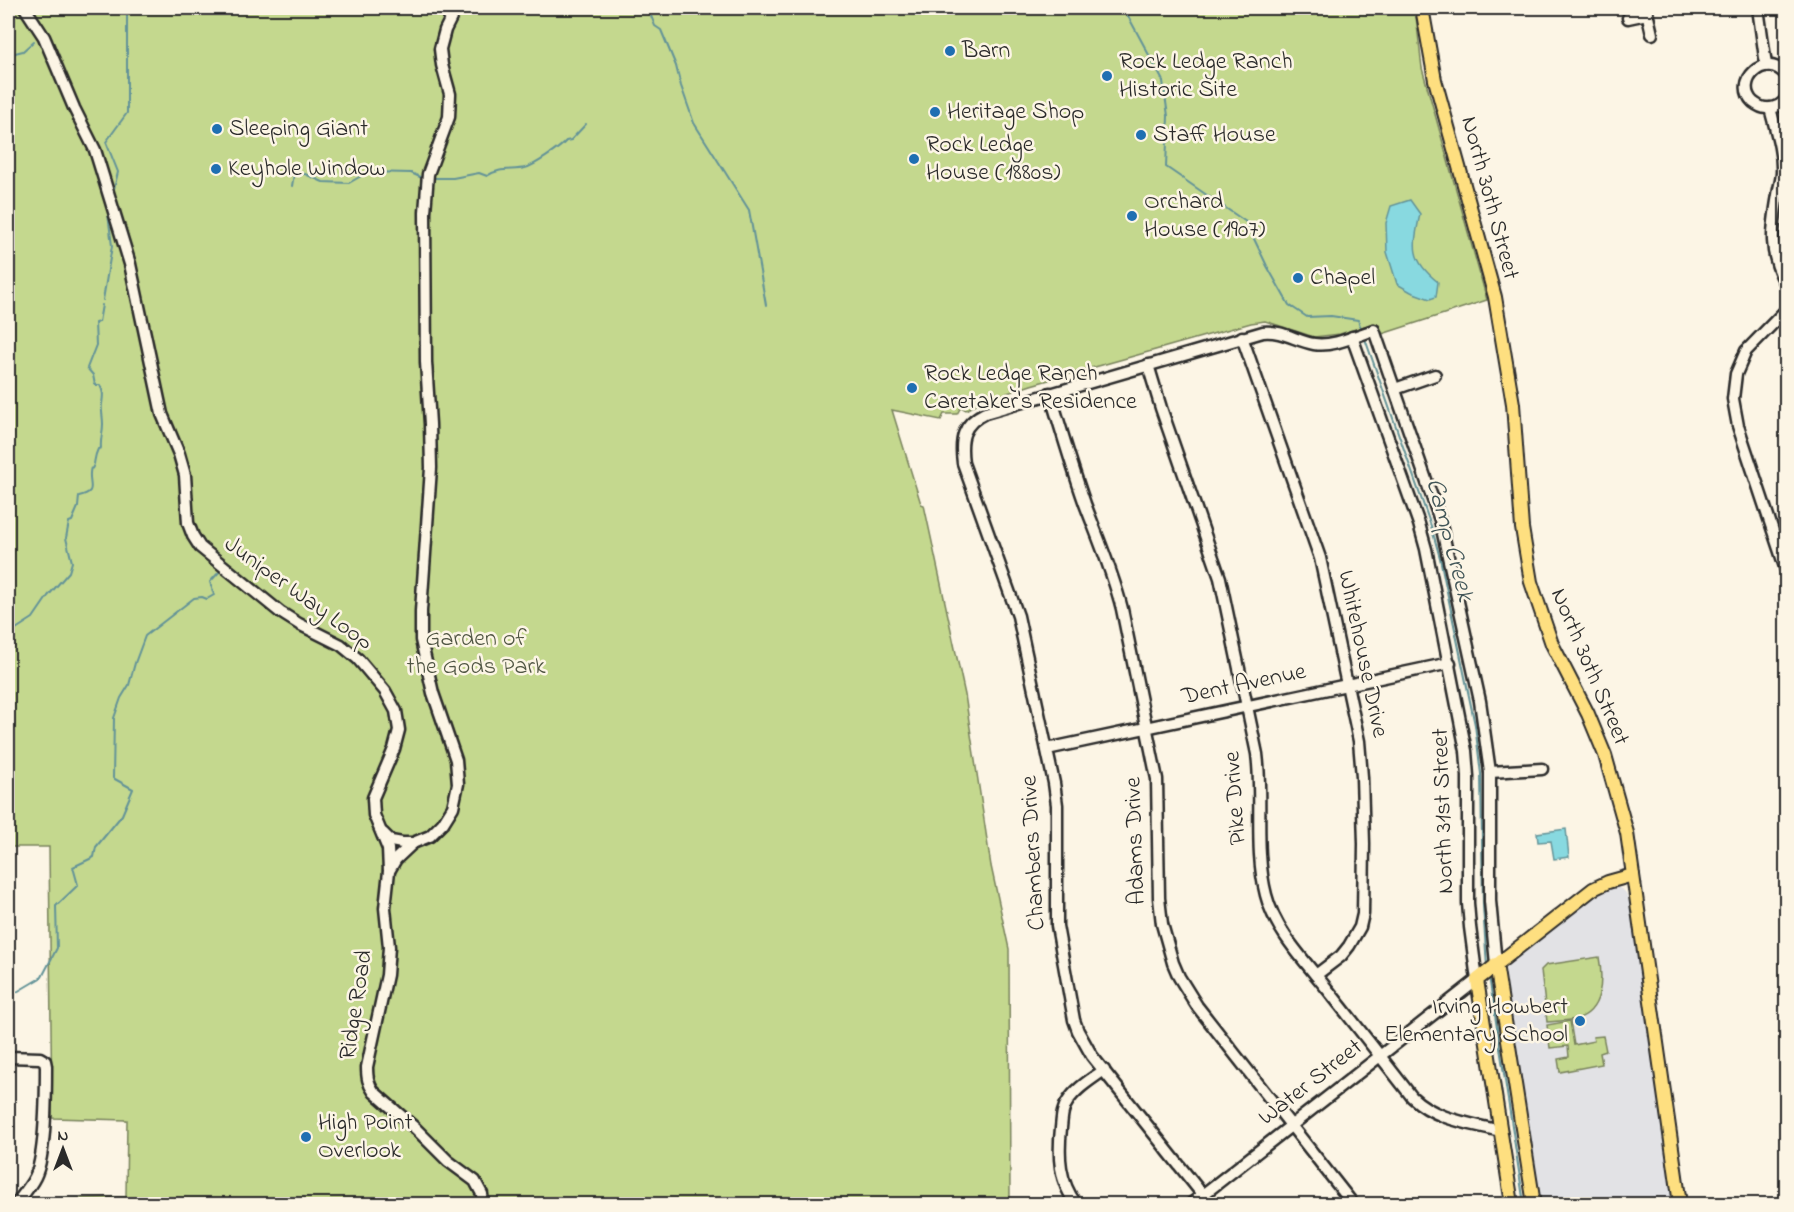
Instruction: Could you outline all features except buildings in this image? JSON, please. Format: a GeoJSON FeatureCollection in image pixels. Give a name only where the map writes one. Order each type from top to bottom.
{"type":"FeatureCollection","features":[{"type":"Feature","properties":{"kind":"main road","name":"North 30th Street"},"geometry":{"type":"LineString","coordinates":[[1422,8],[1435,80],[1495,297],[1513,404],[1522,528],[1531,582],[1551,644],[1588,714],[1605,755],[1626,833],[1634,875],[1680,1204]]}},
{"type":"Feature","properties":{"kind":"main road","name":"Water Street"},"geometry":{"type":"LineString","coordinates":[[1477,980],[1593,889],[1634,875]]}},
{"type":"Feature","properties":{"kind":"main road","name":"North 31st Street"},"geometry":{"type":"LineString","coordinates":[[1496,964],[1533,1204]]}},
{"type":"Feature","properties":{"kind":"main road","name":"North 31st Street"},"geometry":{"type":"LineString","coordinates":[[1477,980],[1512,1204]]}},
{"type":"Feature","properties":{"kind":"street","name":"Juniper Way Loop"},"geometry":{"type":"LineString","coordinates":[[25,8],[44,37],[74,108],[95,150],[130,264],[162,414],[185,475],[188,523],[193,536],[200,547],[280,612],[350,652],[385,692],[396,711],[399,730],[394,749],[374,798],[374,815],[382,833]]}},
{"type":"Feature","properties":{"kind":"street"},"geometry":{"type":"LineString","coordinates":[[389,871],[396,859],[413,843],[430,836],[443,823],[453,807],[458,784],[456,760],[433,693],[421,640],[431,468],[426,362],[425,212],[428,174],[449,117],[450,94],[440,49],[445,30],[456,8]]}},
{"type":"Feature","properties":{"kind":"street"},"geometry":{"type":"LineString","coordinates":[[1758,8],[1766,65]]}},
{"type":"Feature","properties":{"kind":"street"},"geometry":{"type":"LineString","coordinates":[[1628,18],[1647,11],[1652,33]]}},
{"type":"Feature","properties":{"kind":"street"},"geometry":{"type":"LineString","coordinates":[[1786,75],[1777,67],[1766,65],[1752,73],[1747,88],[1751,100],[1759,106],[1770,108],[1779,106],[1786,99]]}},
{"type":"Feature","properties":{"kind":"street"},"geometry":{"type":"LineString","coordinates":[[1770,108],[1779,143],[1782,172],[1773,222],[1773,244],[1776,261],[1786,284]]}},
{"type":"Feature","properties":{"kind":"street"},"geometry":{"type":"LineString","coordinates":[[1786,310],[1746,351],[1736,374],[1733,399],[1738,426],[1786,570]]}},
{"type":"Feature","properties":{"kind":"street","name":"North 31st Street"},"geometry":{"type":"LineString","coordinates":[[1477,980],[1468,903],[1469,795],[1466,751],[1434,583],[1419,524],[1352,337],[1374,330],[1431,494],[1445,542],[1480,701],[1490,772],[1490,901],[1496,964]]}},
{"type":"Feature","properties":{"kind":"street"},"geometry":{"type":"LineString","coordinates":[[1050,393],[1242,337],[1271,331],[1312,344],[1352,337]]}},
{"type":"Feature","properties":{"kind":"street","name":"Whitehouse Drive"},"geometry":{"type":"LineString","coordinates":[[1242,337],[1320,558],[1359,741],[1364,844],[1363,914],[1360,927],[1349,946],[1341,956],[1316,975]]}},
{"type":"Feature","properties":{"kind":"street","name":"Pike Drive"},"geometry":{"type":"LineString","coordinates":[[1148,365],[1220,578],[1258,768],[1261,858],[1269,905],[1280,927],[1412,1097],[1428,1110],[1446,1118],[1501,1131]]}},
{"type":"Feature","properties":{"kind":"street"},"geometry":{"type":"LineString","coordinates":[[1395,389],[1435,375]]}},
{"type":"Feature","properties":{"kind":"street","name":"Chambers Drive"},"geometry":{"type":"LineString","coordinates":[[1050,393],[985,413],[960,427],[963,463],[1018,616],[1047,749],[1056,794],[1057,911],[1061,950],[1071,1009],[1078,1032],[1092,1056],[1210,1204]]}},
{"type":"Feature","properties":{"kind":"street","name":"Adams Drive"},"geometry":{"type":"LineString","coordinates":[[1050,393],[1085,502],[1119,595],[1158,785],[1159,898],[1168,951],[1179,977],[1197,1006],[1353,1204]]}},
{"type":"Feature","properties":{"kind":"street","name":"Dent Avenue"},"geometry":{"type":"LineString","coordinates":[[1047,749],[1449,663]]}},
{"type":"Feature","properties":{"kind":"street"},"geometry":{"type":"LineString","coordinates":[[1490,772],[1542,769]]}},
{"type":"Feature","properties":{"kind":"street"},"geometry":{"type":"LineString","coordinates":[[382,833],[391,840],[413,843]]}},
{"type":"Feature","properties":{"kind":"street","name":"Ridge Road"},"geometry":{"type":"LineString","coordinates":[[382,833],[388,849],[389,871],[386,898],[387,975],[367,1067],[369,1085],[448,1161],[475,1181],[482,1194],[483,1204]]}},
{"type":"Feature","properties":{"kind":"street","name":"Water Street"},"geometry":{"type":"LineString","coordinates":[[1191,1204],[1477,980]]}},
{"type":"Feature","properties":{"kind":"street"},"geometry":{"type":"LineString","coordinates":[[8,1057],[33,1057],[45,1061],[46,1066],[45,1107],[39,1166],[35,1177],[16,1204]]}},
{"type":"Feature","properties":{"kind":"street"},"geometry":{"type":"LineString","coordinates":[[1076,1204],[1060,1170],[1059,1146],[1062,1112],[1070,1098],[1104,1070]]}},
{"type":"Feature","properties":{"kind":"shaded area","name":"Irving Howbert Elementary School"},"geometry":{"type":"Polygon","coordinates":[[[1611,887],[1623,890],[1629,901],[1673,1204],[1540,1204],[1505,970],[1506,966],[1601,891],[1611,887]]]}},
{"type":"Feature","properties":{"kind":"green space","name":"Garden of the Gods Park"},"geometry":{"type":"Polygon","coordinates":[[[8,8],[1415,8],[1422,68],[1487,300],[1382,334],[1379,325],[1374,323],[1340,334],[1314,337],[1265,321],[1251,323],[1031,385],[978,403],[966,410],[961,407],[957,414],[944,414],[941,420],[892,410],[921,504],[924,505],[965,695],[991,866],[1009,949],[1010,1204],[49,1204],[49,1199],[126,1197],[127,1120],[52,1118],[49,847],[8,847],[8,8]]]}},
{"type":"Feature","properties":{"kind":"green space"},"geometry":{"type":"Polygon","coordinates":[[[1599,957],[1601,984],[1592,1009],[1576,1019],[1547,1022],[1541,970],[1546,965],[1599,957]]]}},
{"type":"Feature","properties":{"kind":"green space"},"geometry":{"type":"Polygon","coordinates":[[[1570,1021],[1574,1045],[1594,1041],[1593,1037],[1603,1036],[1606,1051],[1600,1053],[1602,1064],[1560,1072],[1558,1059],[1569,1057],[1568,1046],[1550,1048],[1547,1025],[1570,1021]]]}},
{"type":"Feature","properties":{"kind":"water"},"geometry":{"type":"Polygon","coordinates":[[[1410,200],[1420,214],[1415,244],[1418,260],[1438,282],[1436,297],[1430,299],[1397,284],[1387,252],[1386,223],[1391,206],[1410,200]]]}},
{"type":"Feature","properties":{"kind":"water"},"geometry":{"type":"Polygon","coordinates":[[[1566,829],[1569,857],[1554,859],[1551,841],[1538,842],[1537,833],[1566,829]]]}},
{"type":"Feature","properties":{"kind":"waterway"},"geometry":{"type":"LineString","coordinates":[[113,193],[118,172],[106,142],[127,113],[127,8]]}},
{"type":"Feature","properties":{"kind":"waterway"},"geometry":{"type":"LineString","coordinates":[[648,8],[655,26],[661,30],[676,66],[694,123],[749,210],[766,305]]}},
{"type":"Feature","properties":{"kind":"waterway","name":"Camp Creek"},"geometry":{"type":"LineString","coordinates":[[1128,8],[1128,16],[1163,81],[1168,116],[1166,167],[1246,222],[1289,305],[1307,317],[1331,316],[1358,320],[1362,331]]}},
{"type":"Feature","properties":{"kind":"waterway"},"geometry":{"type":"LineString","coordinates":[[8,61],[15,53],[23,51],[34,41]]}},
{"type":"Feature","properties":{"kind":"waterway"},"geometry":{"type":"LineString","coordinates":[[432,178],[453,178],[479,173],[487,176],[501,170],[525,168],[571,140],[586,124]]}},
{"type":"Feature","properties":{"kind":"waterway"},"geometry":{"type":"LineString","coordinates":[[292,186],[294,174],[305,174],[323,182],[349,183],[368,172],[411,173],[422,178]]}},
{"type":"Feature","properties":{"kind":"waterway"},"geometry":{"type":"LineString","coordinates":[[103,300],[112,246],[108,214]]}},
{"type":"Feature","properties":{"kind":"waterway"},"geometry":{"type":"LineString","coordinates":[[8,634],[33,618],[69,572],[72,562],[66,538],[69,522],[72,521],[78,507],[79,496],[91,488],[91,469],[98,449],[101,448],[103,392],[100,385],[95,385],[93,375],[87,368],[96,345],[95,323],[99,322],[102,305]]}},
{"type":"Feature","properties":{"kind":"waterway","name":"Camp Creek"},"geometry":{"type":"LineString","coordinates":[[1364,336],[1431,526],[1440,558],[1475,725],[1481,774],[1483,906],[1487,967]]}},
{"type":"Feature","properties":{"kind":"waterway"},"geometry":{"type":"LineString","coordinates":[[8,993],[15,993],[42,977],[57,948],[56,906],[78,885],[73,867],[94,857],[96,847],[122,815],[133,789],[113,778],[114,718],[121,698],[129,685],[145,636],[194,598],[207,599],[214,595],[210,582],[220,571]]}},
{"type":"Feature","properties":{"kind":"waterway","name":"Camp Creek"},"geometry":{"type":"LineString","coordinates":[[1489,976],[1524,1204]]}},
{"type":"Feature","properties":{"kind":"place","name":"Barn"},"geometry":{"type":"Point","coordinates":[950,51]}},
{"type":"Feature","properties":{"kind":"place","name":"Rock Ledge Ranch Historic Site"},"geometry":{"type":"Point","coordinates":[1107,76]}},
{"type":"Feature","properties":{"kind":"place","name":"Heritage Shop"},"geometry":{"type":"Point","coordinates":[935,112]}},
{"type":"Feature","properties":{"kind":"place","name":"Sleeping Giant"},"geometry":{"type":"Point","coordinates":[217,129]}},
{"type":"Feature","properties":{"kind":"place","name":"Staff House"},"geometry":{"type":"Point","coordinates":[1141,135]}},
{"type":"Feature","properties":{"kind":"place","name":"Rock Ledge House (1880s)"},"geometry":{"type":"Point","coordinates":[914,159]}},
{"type":"Feature","properties":{"kind":"place","name":"Keyhole Window"},"geometry":{"type":"Point","coordinates":[216,169]}},
{"type":"Feature","properties":{"kind":"place","name":"Orchard House (1907)"},"geometry":{"type":"Point","coordinates":[1132,216]}},
{"type":"Feature","properties":{"kind":"place","name":"Chapel"},"geometry":{"type":"Point","coordinates":[1298,278]}},
{"type":"Feature","properties":{"kind":"place","name":"Rock Ledge Ranch Caretaker's Residence"},"geometry":{"type":"Point","coordinates":[912,388]}},
{"type":"Feature","properties":{"kind":"place","name":"Irving Howbert Elementary School"},"geometry":{"type":"Point","coordinates":[1580,1021]}},
{"type":"Feature","properties":{"kind":"place","name":"High Point Overlook"},"geometry":{"type":"Point","coordinates":[306,1137]}}]}
